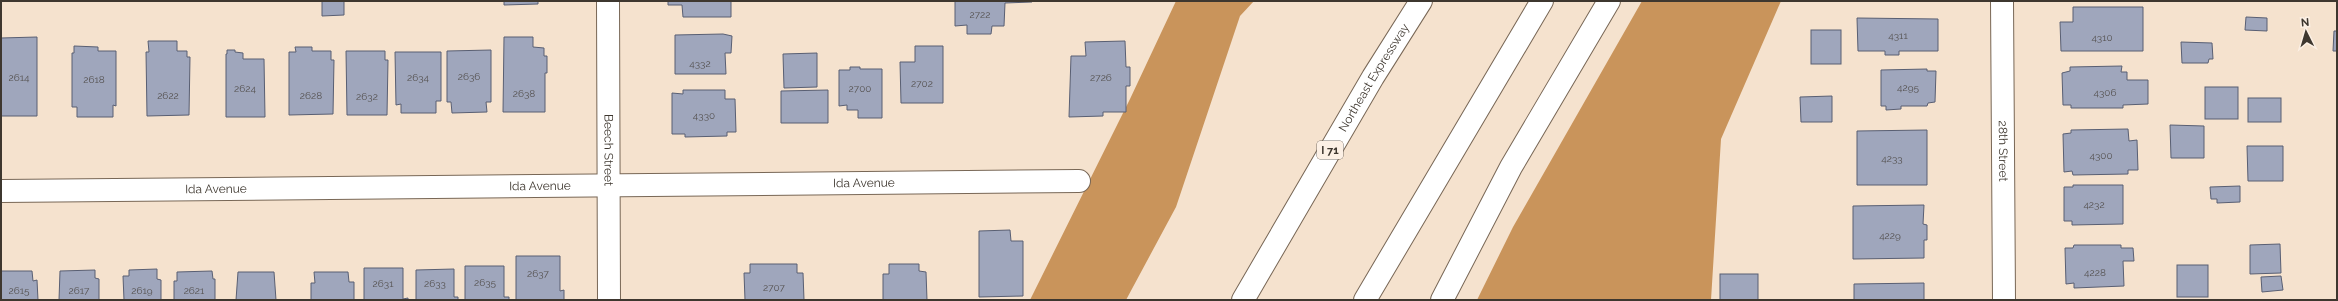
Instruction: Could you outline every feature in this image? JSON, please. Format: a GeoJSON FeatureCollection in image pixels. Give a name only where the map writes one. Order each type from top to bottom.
{"type":"FeatureCollection","features":[{"type":"Feature","properties":{"kind":"main road","name":"Beech Street"},"geometry":{"type":"LineString","coordinates":[[608,1],[609,300]]}},
{"type":"Feature","properties":{"kind":"main road","name":"Northeast Expressway"},"geometry":{"type":"LineString","coordinates":[[1242,300],[1373,76],[1421,1]]}},
{"type":"Feature","properties":{"kind":"main road"},"geometry":{"type":"LineString","coordinates":[[1365,300],[1542,1]]}},
{"type":"Feature","properties":{"kind":"main road"},"geometry":{"type":"LineString","coordinates":[[1442,300],[1511,167],[1609,1]]}},
{"type":"Feature","properties":{"kind":"main road","name":"28th Street"},"geometry":{"type":"LineString","coordinates":[[2002,1],[2004,300]]}},
{"type":"Feature","properties":{"kind":"main road","name":"Ida Avenue"},"geometry":{"type":"LineString","coordinates":[[1,191],[1079,181]]}},
{"type":"Feature","properties":{"kind":"shaded area"},"geometry":{"type":"Polygon","coordinates":[[[1176,1],[1254,1],[1240,16],[1176,207],[1126,300],[1030,300],[1130,99],[1176,1]]]}},
{"type":"Feature","properties":{"kind":"shaded area"},"geometry":{"type":"Polygon","coordinates":[[[1642,1],[1781,1],[1721,139],[1711,300],[1477,300],[1513,227],[1642,1]]]}},
{"type":"Feature","properties":{"kind":"building"},"geometry":{"type":"Polygon","coordinates":[[[322,1],[344,1],[344,15],[322,16],[322,1]]]}},
{"type":"Feature","properties":{"kind":"building"},"geometry":{"type":"Polygon","coordinates":[[[504,1],[538,1],[538,4],[504,5],[504,1]]]}},
{"type":"Feature","properties":{"kind":"building"},"geometry":{"type":"Polygon","coordinates":[[[668,1],[731,1],[731,17],[683,17],[682,5],[668,5],[668,1]]]}},
{"type":"Feature","properties":{"kind":"building"},"geometry":{"type":"Polygon","coordinates":[[[955,1],[1032,2],[1005,3],[1004,26],[992,26],[991,34],[967,34],[967,25],[955,26],[955,1]]]}},
{"type":"Feature","properties":{"kind":"building"},"geometry":{"type":"Polygon","coordinates":[[[2073,7],[2143,7],[2143,51],[2061,51],[2060,22],[2073,22],[2073,7]]]}},
{"type":"Feature","properties":{"kind":"building"},"geometry":{"type":"Polygon","coordinates":[[[2246,17],[2267,18],[2267,31],[2245,30],[2246,17]]]}},
{"type":"Feature","properties":{"kind":"building"},"geometry":{"type":"Polygon","coordinates":[[[1857,18],[1938,19],[1938,51],[1899,51],[1899,55],[1885,55],[1885,51],[1858,51],[1857,18]]]}},
{"type":"Feature","properties":{"kind":"building"},"geometry":{"type":"Polygon","coordinates":[[[1811,30],[1841,30],[1841,64],[1811,64],[1811,30]]]}},
{"type":"Feature","properties":{"kind":"building"},"geometry":{"type":"Polygon","coordinates":[[[2334,31],[2337,31],[2337,51],[2333,51],[2334,31]]]}},
{"type":"Feature","properties":{"kind":"building"},"geometry":{"type":"Polygon","coordinates":[[[723,34],[732,36],[731,53],[725,53],[726,74],[675,74],[675,35],[723,34]]]}},
{"type":"Feature","properties":{"kind":"building"},"geometry":{"type":"Polygon","coordinates":[[[37,37],[37,116],[1,116],[1,38],[37,37]]]}},
{"type":"Feature","properties":{"kind":"building"},"geometry":{"type":"Polygon","coordinates":[[[504,37],[533,37],[533,47],[544,48],[544,56],[547,56],[547,73],[545,73],[545,112],[503,112],[504,37]]]}},
{"type":"Feature","properties":{"kind":"building"},"geometry":{"type":"Polygon","coordinates":[[[148,41],[177,41],[177,51],[187,51],[187,57],[190,57],[189,115],[147,116],[146,52],[149,52],[148,41]]]}},
{"type":"Feature","properties":{"kind":"building"},"geometry":{"type":"Polygon","coordinates":[[[1125,41],[1126,67],[1130,67],[1130,86],[1126,86],[1126,112],[1103,112],[1103,116],[1069,117],[1071,56],[1086,56],[1085,42],[1125,41]]]}},
{"type":"Feature","properties":{"kind":"building"},"geometry":{"type":"Polygon","coordinates":[[[2181,42],[2212,43],[2213,59],[2209,59],[2208,63],[2182,63],[2181,42]]]}},
{"type":"Feature","properties":{"kind":"building"},"geometry":{"type":"Polygon","coordinates":[[[74,46],[98,47],[98,51],[116,51],[116,106],[113,105],[113,117],[77,117],[77,107],[72,107],[72,53],[74,53],[74,46]]]}},
{"type":"Feature","properties":{"kind":"building"},"geometry":{"type":"Polygon","coordinates":[[[915,46],[943,46],[943,103],[901,103],[900,62],[915,62],[915,46]]]}},
{"type":"Feature","properties":{"kind":"building"},"geometry":{"type":"Polygon","coordinates":[[[295,47],[312,47],[312,51],[331,51],[331,60],[334,60],[333,114],[289,115],[289,52],[296,52],[295,47]]]}},
{"type":"Feature","properties":{"kind":"building"},"geometry":{"type":"Polygon","coordinates":[[[227,50],[235,50],[235,52],[243,53],[243,59],[264,59],[265,117],[226,117],[227,50]]]}},
{"type":"Feature","properties":{"kind":"building"},"geometry":{"type":"Polygon","coordinates":[[[491,50],[491,102],[486,102],[487,112],[452,113],[451,102],[447,102],[447,51],[491,50]]]}},
{"type":"Feature","properties":{"kind":"building"},"geometry":{"type":"Polygon","coordinates":[[[346,51],[385,51],[385,60],[388,60],[387,115],[347,115],[346,51]]]}},
{"type":"Feature","properties":{"kind":"building"},"geometry":{"type":"Polygon","coordinates":[[[395,52],[441,52],[441,101],[436,101],[436,113],[401,113],[401,104],[396,105],[395,52]]]}},
{"type":"Feature","properties":{"kind":"building"},"geometry":{"type":"Polygon","coordinates":[[[817,53],[817,87],[784,88],[783,54],[817,53]]]}},
{"type":"Feature","properties":{"kind":"building"},"geometry":{"type":"Polygon","coordinates":[[[2122,66],[2121,72],[2127,72],[2127,80],[2148,80],[2148,104],[2123,105],[2123,108],[2071,108],[2071,105],[2063,105],[2062,73],[2070,71],[2070,67],[2122,66]]]}},
{"type":"Feature","properties":{"kind":"building"},"geometry":{"type":"Polygon","coordinates":[[[850,67],[860,67],[860,69],[882,69],[882,118],[858,118],[858,110],[847,110],[847,105],[839,106],[839,70],[850,70],[850,67]]]}},
{"type":"Feature","properties":{"kind":"building"},"geometry":{"type":"Polygon","coordinates":[[[1927,69],[1927,71],[1936,71],[1935,102],[1928,103],[1927,106],[1901,106],[1901,109],[1886,110],[1886,106],[1881,106],[1881,70],[1927,69]]]}},
{"type":"Feature","properties":{"kind":"building"},"geometry":{"type":"Polygon","coordinates":[[[2205,87],[2238,87],[2238,119],[2205,119],[2205,87]]]}},
{"type":"Feature","properties":{"kind":"building"},"geometry":{"type":"Polygon","coordinates":[[[683,90],[725,90],[725,99],[735,99],[736,132],[727,132],[727,136],[685,137],[685,134],[672,134],[672,93],[683,94],[683,90]]]}},
{"type":"Feature","properties":{"kind":"building"},"geometry":{"type":"Polygon","coordinates":[[[828,90],[828,123],[781,123],[781,91],[828,90]]]}},
{"type":"Feature","properties":{"kind":"building"},"geometry":{"type":"Polygon","coordinates":[[[1832,96],[1832,122],[1801,122],[1800,97],[1832,96]]]}},
{"type":"Feature","properties":{"kind":"building"},"geometry":{"type":"Polygon","coordinates":[[[2248,98],[2281,98],[2281,122],[2248,122],[2248,98]]]}},
{"type":"Feature","properties":{"kind":"building"},"geometry":{"type":"Polygon","coordinates":[[[2170,125],[2204,126],[2204,158],[2171,158],[2170,125]]]}},
{"type":"Feature","properties":{"kind":"building"},"geometry":{"type":"Polygon","coordinates":[[[2128,129],[2129,141],[2137,140],[2138,170],[2128,170],[2128,174],[2073,175],[2072,171],[2064,172],[2063,134],[2071,133],[2071,130],[2128,129]]]}},
{"type":"Feature","properties":{"kind":"building"},"geometry":{"type":"Polygon","coordinates":[[[1927,130],[1927,185],[1857,185],[1857,131],[1927,130]]]}},
{"type":"Feature","properties":{"kind":"building"},"geometry":{"type":"Polygon","coordinates":[[[2247,146],[2283,146],[2283,181],[2248,181],[2247,146]]]}},
{"type":"Feature","properties":{"kind":"building"},"geometry":{"type":"Polygon","coordinates":[[[2073,185],[2123,185],[2123,224],[2072,225],[2072,221],[2064,221],[2064,187],[2073,187],[2073,185]]]}},
{"type":"Feature","properties":{"kind":"building"},"geometry":{"type":"Polygon","coordinates":[[[2240,186],[2240,202],[2217,203],[2217,199],[2211,199],[2210,187],[2240,186]]]}},
{"type":"Feature","properties":{"kind":"building"},"geometry":{"type":"Polygon","coordinates":[[[1924,205],[1923,224],[1927,225],[1927,240],[1924,240],[1924,258],[1853,259],[1853,206],[1924,205]]]}},
{"type":"Feature","properties":{"kind":"building"},"geometry":{"type":"Polygon","coordinates":[[[1010,230],[1011,241],[1023,241],[1023,296],[979,297],[979,231],[1010,230]]]}},
{"type":"Feature","properties":{"kind":"building"},"geometry":{"type":"Polygon","coordinates":[[[2280,244],[2281,273],[2250,274],[2250,245],[2280,244]]]}},
{"type":"Feature","properties":{"kind":"building"},"geometry":{"type":"Polygon","coordinates":[[[2074,245],[2121,245],[2121,248],[2133,248],[2134,261],[2123,261],[2124,286],[2074,288],[2074,283],[2066,284],[2065,248],[2073,248],[2074,245]]]}},
{"type":"Feature","properties":{"kind":"building"},"geometry":{"type":"Polygon","coordinates":[[[516,256],[560,256],[560,291],[564,290],[564,300],[516,300],[516,256]]]}},
{"type":"Feature","properties":{"kind":"building"},"geometry":{"type":"Polygon","coordinates":[[[750,264],[797,264],[797,273],[803,273],[804,300],[745,300],[744,273],[750,273],[750,264]]]}},
{"type":"Feature","properties":{"kind":"building"},"geometry":{"type":"Polygon","coordinates":[[[889,264],[919,264],[919,271],[926,272],[927,300],[883,300],[883,274],[889,274],[889,264]]]}},
{"type":"Feature","properties":{"kind":"building"},"geometry":{"type":"Polygon","coordinates":[[[2177,265],[2208,265],[2208,297],[2177,297],[2177,265]]]}},
{"type":"Feature","properties":{"kind":"building"},"geometry":{"type":"Polygon","coordinates":[[[465,266],[504,266],[504,297],[509,297],[509,300],[465,300],[465,266]]]}},
{"type":"Feature","properties":{"kind":"building"},"geometry":{"type":"Polygon","coordinates":[[[364,268],[403,268],[403,299],[408,298],[408,300],[364,300],[364,268]]]}},
{"type":"Feature","properties":{"kind":"building"},"geometry":{"type":"Polygon","coordinates":[[[157,269],[157,279],[161,280],[161,300],[124,300],[123,276],[129,276],[129,270],[157,269]]]}},
{"type":"Feature","properties":{"kind":"building"},"geometry":{"type":"Polygon","coordinates":[[[454,269],[454,297],[458,297],[458,300],[416,300],[416,270],[454,269]]]}},
{"type":"Feature","properties":{"kind":"building"},"geometry":{"type":"Polygon","coordinates":[[[95,270],[95,278],[99,279],[99,300],[59,300],[60,271],[95,270]]]}},
{"type":"Feature","properties":{"kind":"building"},"geometry":{"type":"Polygon","coordinates":[[[1,271],[32,271],[33,281],[37,280],[38,300],[1,300],[1,271]]]}},
{"type":"Feature","properties":{"kind":"building"},"geometry":{"type":"Polygon","coordinates":[[[212,271],[213,279],[215,279],[215,300],[174,300],[174,281],[177,281],[177,272],[212,271]]]}},
{"type":"Feature","properties":{"kind":"building"},"geometry":{"type":"Polygon","coordinates":[[[238,272],[274,272],[276,300],[236,300],[238,272]]]}},
{"type":"Feature","properties":{"kind":"building"},"geometry":{"type":"Polygon","coordinates":[[[314,272],[348,272],[349,282],[354,282],[354,300],[311,300],[311,283],[315,283],[314,272]]]}},
{"type":"Feature","properties":{"kind":"building"},"geometry":{"type":"Polygon","coordinates":[[[1720,274],[1758,274],[1758,300],[1720,300],[1720,274]]]}},
{"type":"Feature","properties":{"kind":"building"},"geometry":{"type":"Polygon","coordinates":[[[2281,276],[2283,290],[2262,292],[2261,277],[2281,276]]]}},
{"type":"Feature","properties":{"kind":"building"},"geometry":{"type":"Polygon","coordinates":[[[1924,283],[1924,300],[1854,300],[1854,284],[1924,283]]]}}]}
